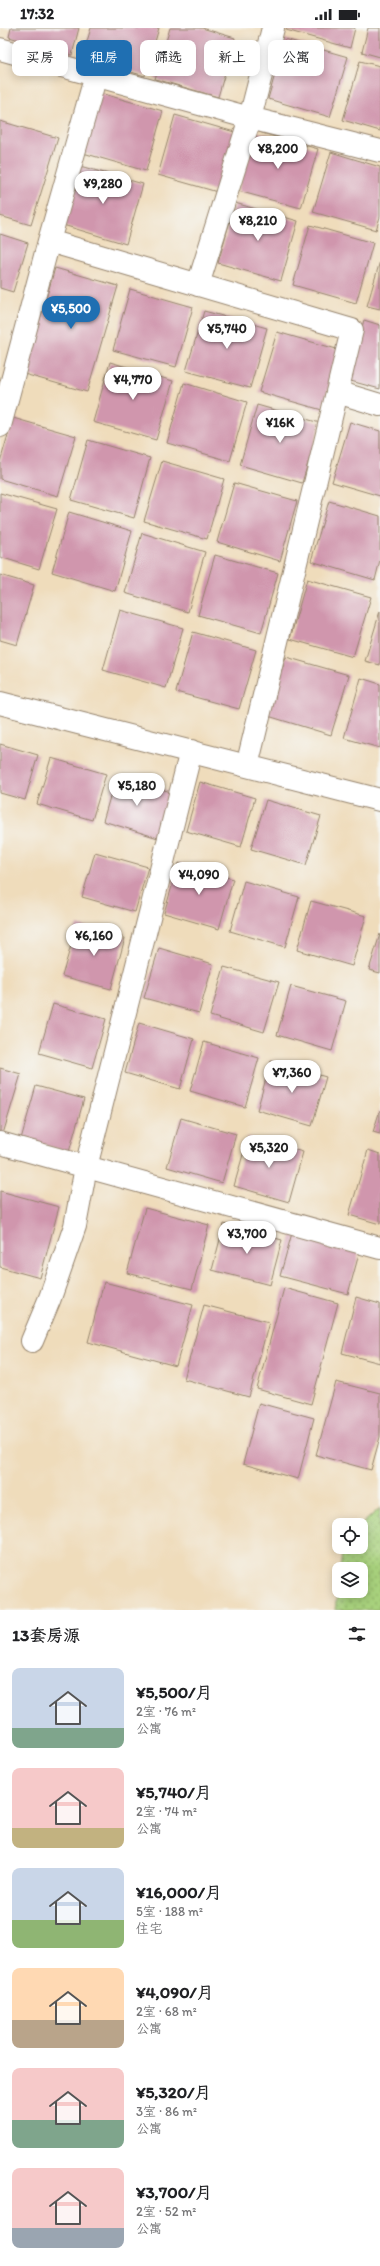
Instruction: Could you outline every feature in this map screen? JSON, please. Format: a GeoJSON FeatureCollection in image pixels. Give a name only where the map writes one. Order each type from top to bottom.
{"type":"FeatureCollection","features":[{"type":"Feature","properties":{"kind":"street"},"geometry":{"type":"LineString","coordinates":[[198,285],[250,118],[273,28]]}},
{"type":"Feature","properties":{"kind":"street"},"geometry":{"type":"LineString","coordinates":[[0,49],[76,70]]}},
{"type":"Feature","properties":{"kind":"street"},"geometry":{"type":"LineString","coordinates":[[0,426],[49,240],[96,76],[250,118],[380,151]]}},
{"type":"Feature","properties":{"kind":"street"},"geometry":{"type":"LineString","coordinates":[[49,240],[352,330],[247,766]]}},
{"type":"Feature","properties":{"kind":"street"},"geometry":{"type":"LineString","coordinates":[[337,392],[380,405]]}},
{"type":"Feature","properties":{"kind":"street"},"geometry":{"type":"LineString","coordinates":[[0,703],[190,750],[380,800]]}},
{"type":"Feature","properties":{"kind":"street"},"geometry":{"type":"LineString","coordinates":[[32,1341],[50,1298],[76,1226],[86,1167],[190,750]]}},
{"type":"Feature","properties":{"kind":"street"},"geometry":{"type":"LineString","coordinates":[[0,1143],[380,1248]]}},
{"type":"Feature","properties":{"kind":"green space"},"geometry":{"type":"Polygon","coordinates":[[[380,1508],[380,1610],[335,1610],[337,1598],[368,1598],[368,1562],[341,1562],[342,1554],[368,1554],[368,1519],[380,1508]]]}},
{"type":"Feature","properties":{"kind":"building"},"geometry":{"type":"Polygon","coordinates":[[[11,28],[79,28],[72,55],[68,54],[68,40],[20,40],[9,37],[11,28]]]}},
{"type":"Feature","properties":{"kind":"building"},"geometry":{"type":"Polygon","coordinates":[[[91,28],[159,28],[156,40],[140,40],[140,75],[132,72],[132,40],[87,40],[91,28]]]}},
{"type":"Feature","properties":{"kind":"building"},"geometry":{"type":"Polygon","coordinates":[[[170,28],[202,28],[235,38],[234,40],[204,40],[204,76],[224,76],[218,97],[155,79],[156,76],[196,76],[196,40],[166,40],[170,28]]]}},
{"type":"Feature","properties":{"kind":"building"},"geometry":{"type":"Polygon","coordinates":[[[287,28],[355,28],[350,48],[286,30],[287,28]]]}},
{"type":"Feature","properties":{"kind":"building"},"geometry":{"type":"Polygon","coordinates":[[[368,28],[380,28],[380,57],[362,52],[368,28]]]}},
{"type":"Feature","properties":{"kind":"building"},"geometry":{"type":"Polygon","coordinates":[[[324,50],[348,57],[330,117],[268,99],[275,76],[324,76],[324,50]]]}},
{"type":"Feature","properties":{"kind":"building"},"geometry":{"type":"Polygon","coordinates":[[[360,61],[380,66],[380,131],[343,120],[360,61]]]}},
{"type":"Feature","properties":{"kind":"building"},"geometry":{"type":"Polygon","coordinates":[[[100,93],[163,111],[146,171],[83,153],[100,93]]]}},
{"type":"Feature","properties":{"kind":"building"},"geometry":{"type":"Polygon","coordinates":[[[175,115],[238,133],[221,193],[158,175],[175,115]]]}},
{"type":"Feature","properties":{"kind":"building"},"geometry":{"type":"Polygon","coordinates":[[[0,121],[58,138],[31,225],[0,216],[0,121]]]}},
{"type":"Feature","properties":{"kind":"building"},"geometry":{"type":"Polygon","coordinates":[[[255,131],[318,149],[301,208],[238,191],[255,131]]]}},
{"type":"Feature","properties":{"kind":"building"},"geometry":{"type":"Polygon","coordinates":[[[331,152],[380,167],[380,217],[376,230],[313,212],[331,152]]]}},
{"type":"Feature","properties":{"kind":"building"},"geometry":{"type":"Polygon","coordinates":[[[80,166],[143,184],[126,244],[63,225],[80,166]]]}},
{"type":"Feature","properties":{"kind":"building"},"geometry":{"type":"Polygon","coordinates":[[[235,203],[298,221],[281,281],[218,263],[235,203]]]}},
{"type":"Feature","properties":{"kind":"building"},"geometry":{"type":"Polygon","coordinates":[[[310,225],[373,243],[356,303],[293,285],[310,225]]]}},
{"type":"Feature","properties":{"kind":"building"},"geometry":{"type":"Polygon","coordinates":[[[0,234],[28,243],[13,292],[0,288],[0,234]]]}},
{"type":"Feature","properties":{"kind":"building"},"geometry":{"type":"Polygon","coordinates":[[[380,261],[380,309],[367,306],[380,261]]]}},
{"type":"Feature","properties":{"kind":"building"},"geometry":{"type":"Polygon","coordinates":[[[55,268],[118,286],[87,392],[24,374],[55,268]]]}},
{"type":"Feature","properties":{"kind":"building"},"geometry":{"type":"Polygon","coordinates":[[[130,289],[193,307],[176,367],[113,350],[130,289]]]}},
{"type":"Feature","properties":{"kind":"building"},"geometry":{"type":"Polygon","coordinates":[[[204,311],[267,328],[250,388],[186,371],[204,311]]]}},
{"type":"Feature","properties":{"kind":"building"},"geometry":{"type":"Polygon","coordinates":[[[364,320],[380,325],[380,389],[347,380],[364,320]]]}},
{"type":"Feature","properties":{"kind":"building"},"geometry":{"type":"Polygon","coordinates":[[[277,332],[340,350],[322,410],[259,392],[277,332]]]}},
{"type":"Feature","properties":{"kind":"building"},"geometry":{"type":"Polygon","coordinates":[[[110,362],[173,381],[156,440],[93,422],[110,362]]]}},
{"type":"Feature","properties":{"kind":"building"},"geometry":{"type":"Polygon","coordinates":[[[184,383],[247,402],[230,461],[167,443],[184,383]]]}},
{"type":"Feature","properties":{"kind":"building"},"geometry":{"type":"Polygon","coordinates":[[[257,405],[320,423],[302,483],[240,465],[257,405]]]}},
{"type":"Feature","properties":{"kind":"building"},"geometry":{"type":"Polygon","coordinates":[[[13,418],[76,436],[58,496],[0,479],[0,462],[13,418]]]}},
{"type":"Feature","properties":{"kind":"building"},"geometry":{"type":"Polygon","coordinates":[[[350,422],[380,431],[380,496],[332,482],[350,422]]]}},
{"type":"Feature","properties":{"kind":"building"},"geometry":{"type":"Polygon","coordinates":[[[88,440],[150,458],[134,518],[71,500],[88,440]]]}},
{"type":"Feature","properties":{"kind":"building"},"geometry":{"type":"Polygon","coordinates":[[[162,461],[224,479],[207,539],[144,521],[162,461]]]}},
{"type":"Feature","properties":{"kind":"building"},"geometry":{"type":"Polygon","coordinates":[[[234,483],[297,501],[280,561],[217,542],[234,483]]]}},
{"type":"Feature","properties":{"kind":"building"},"geometry":{"type":"Polygon","coordinates":[[[0,493],[57,509],[39,569],[0,557],[0,493]]]}},
{"type":"Feature","properties":{"kind":"building"},"geometry":{"type":"Polygon","coordinates":[[[329,501],[380,516],[380,560],[375,580],[311,561],[329,501]]]}},
{"type":"Feature","properties":{"kind":"building"},"geometry":{"type":"Polygon","coordinates":[[[69,512],[132,531],[115,591],[52,572],[69,512]]]}},
{"type":"Feature","properties":{"kind":"building"},"geometry":{"type":"Polygon","coordinates":[[[142,533],[205,552],[188,612],[125,593],[142,533]]]}},
{"type":"Feature","properties":{"kind":"building"},"geometry":{"type":"Polygon","coordinates":[[[215,555],[278,573],[261,633],[198,615],[215,555]]]}},
{"type":"Feature","properties":{"kind":"building"},"geometry":{"type":"Polygon","coordinates":[[[0,575],[34,585],[17,645],[0,640],[0,575]]]}},
{"type":"Feature","properties":{"kind":"building"},"geometry":{"type":"Polygon","coordinates":[[[307,579],[371,597],[353,657],[290,639],[307,579]]]}},
{"type":"Feature","properties":{"kind":"building"},"geometry":{"type":"Polygon","coordinates":[[[120,610],[183,628],[166,688],[103,670],[120,610]]]}},
{"type":"Feature","properties":{"kind":"building"},"geometry":{"type":"Polygon","coordinates":[[[380,611],[380,665],[365,661],[380,611]]]}},
{"type":"Feature","properties":{"kind":"building"},"geometry":{"type":"Polygon","coordinates":[[[193,632],[256,650],[239,709],[176,692],[193,632]]]}},
{"type":"Feature","properties":{"kind":"building"},"geometry":{"type":"Polygon","coordinates":[[[286,657],[349,675],[331,735],[268,716],[286,657]]]}},
{"type":"Feature","properties":{"kind":"building"},"geometry":{"type":"Polygon","coordinates":[[[361,678],[380,684],[380,748],[344,738],[361,678]]]}},
{"type":"Feature","properties":{"kind":"building"},"geometry":{"type":"Polygon","coordinates":[[[0,744],[38,755],[25,800],[0,793],[0,744]]]}},
{"type":"Feature","properties":{"kind":"building"},"geometry":{"type":"Polygon","coordinates":[[[51,758],[106,774],[92,820],[37,804],[51,758]]]}},
{"type":"Feature","properties":{"kind":"building"},"geometry":{"type":"Polygon","coordinates":[[[116,776],[171,792],[158,838],[103,821],[116,776]]]}},
{"type":"Feature","properties":{"kind":"building"},"geometry":{"type":"Polygon","coordinates":[[[200,782],[255,798],[241,847],[186,831],[200,782]]]}},
{"type":"Feature","properties":{"kind":"building"},"geometry":{"type":"Polygon","coordinates":[[[266,800],[321,816],[306,865],[251,849],[266,800]]]}},
{"type":"Feature","properties":{"kind":"building"},"geometry":{"type":"Polygon","coordinates":[[[95,852],[148,867],[135,912],[82,897],[95,852]]]}},
{"type":"Feature","properties":{"kind":"building"},"geometry":{"type":"Polygon","coordinates":[[[179,863],[233,879],[219,929],[164,913],[179,863]]]}},
{"type":"Feature","properties":{"kind":"building"},"geometry":{"type":"Polygon","coordinates":[[[244,881],[299,897],[285,947],[230,931],[244,881]]]}},
{"type":"Feature","properties":{"kind":"building"},"geometry":{"type":"Polygon","coordinates":[[[311,901],[366,916],[352,966],[297,950],[311,901]]]}},
{"type":"Feature","properties":{"kind":"building"},"geometry":{"type":"Polygon","coordinates":[[[77,925],[125,938],[111,989],[62,976],[77,925]]]}},
{"type":"Feature","properties":{"kind":"building"},"geometry":{"type":"Polygon","coordinates":[[[380,934],[380,973],[369,970],[380,934]]]}},
{"type":"Feature","properties":{"kind":"building"},"geometry":{"type":"Polygon","coordinates":[[[159,948],[213,964],[199,1013],[144,998],[159,948]]]}},
{"type":"Feature","properties":{"kind":"building"},"geometry":{"type":"Polygon","coordinates":[[[224,967],[279,982],[264,1032],[210,1016],[224,967]]]}},
{"type":"Feature","properties":{"kind":"building"},"geometry":{"type":"Polygon","coordinates":[[[291,986],[346,1001],[332,1051],[277,1035],[291,986]]]}},
{"type":"Feature","properties":{"kind":"building"},"geometry":{"type":"Polygon","coordinates":[[[53,1004],[106,1019],[92,1068],[39,1053],[53,1004]]]}},
{"type":"Feature","properties":{"kind":"building"},"geometry":{"type":"Polygon","coordinates":[[[139,1023],[194,1039],[180,1089],[125,1073],[139,1023]]]}},
{"type":"Feature","properties":{"kind":"building"},"geometry":{"type":"Polygon","coordinates":[[[204,1042],[259,1058],[245,1107],[190,1091],[204,1042]]]}},
{"type":"Feature","properties":{"kind":"building"},"geometry":{"type":"Polygon","coordinates":[[[271,1061],[326,1077],[312,1126],[257,1110],[271,1061]]]}},
{"type":"Feature","properties":{"kind":"building"},"geometry":{"type":"Polygon","coordinates":[[[0,1068],[21,1074],[3,1134],[0,1133],[0,1068]]]}},
{"type":"Feature","properties":{"kind":"building"},"geometry":{"type":"Polygon","coordinates":[[[36,1086],[84,1099],[69,1152],[21,1139],[36,1086]]]}},
{"type":"Feature","properties":{"kind":"building"},"geometry":{"type":"Polygon","coordinates":[[[380,1110],[380,1134],[373,1132],[380,1110]]]}},
{"type":"Feature","properties":{"kind":"building"},"geometry":{"type":"Polygon","coordinates":[[[181,1118],[236,1134],[222,1183],[167,1167],[181,1118]]]}},
{"type":"Feature","properties":{"kind":"building"},"geometry":{"type":"Polygon","coordinates":[[[248,1137],[303,1152],[289,1202],[234,1186],[248,1137]]]}},
{"type":"Feature","properties":{"kind":"building"},"geometry":{"type":"Polygon","coordinates":[[[368,1150],[380,1154],[380,1224],[349,1215],[368,1150]]]}},
{"type":"Feature","properties":{"kind":"building"},"geometry":{"type":"Polygon","coordinates":[[[0,1191],[59,1207],[40,1278],[0,1267],[0,1191]]]}},
{"type":"Feature","properties":{"kind":"building"},"geometry":{"type":"Polygon","coordinates":[[[145,1208],[209,1225],[192,1289],[127,1273],[145,1208]]]}},
{"type":"Feature","properties":{"kind":"building"},"geometry":{"type":"Polygon","coordinates":[[[224,1224],[282,1240],[270,1285],[212,1270],[224,1224]]]}},
{"type":"Feature","properties":{"kind":"building"},"geometry":{"type":"Polygon","coordinates":[[[292,1233],[360,1250],[348,1294],[280,1276],[292,1233]]]}},
{"type":"Feature","properties":{"kind":"building"},"geometry":{"type":"Polygon","coordinates":[[[104,1282],[193,1305],[176,1366],[88,1342],[104,1282]]]}},
{"type":"Feature","properties":{"kind":"building"},"geometry":{"type":"Polygon","coordinates":[[[284,1288],[338,1303],[311,1404],[257,1389],[284,1288]]]}},
{"type":"Feature","properties":{"kind":"building"},"geometry":{"type":"Polygon","coordinates":[[[356,1297],[380,1304],[380,1363],[342,1353],[356,1297]]]}},
{"type":"Feature","properties":{"kind":"building"},"geometry":{"type":"Polygon","coordinates":[[[204,1305],[269,1322],[249,1397],[184,1379],[204,1305]]]}},
{"type":"Feature","properties":{"kind":"building"},"geometry":{"type":"Polygon","coordinates":[[[336,1382],[380,1393],[380,1437],[371,1470],[316,1455],[336,1382]]]}},
{"type":"Feature","properties":{"kind":"building"},"geometry":{"type":"Polygon","coordinates":[[[259,1403],[314,1418],[298,1479],[243,1464],[259,1403]]]}}]}
